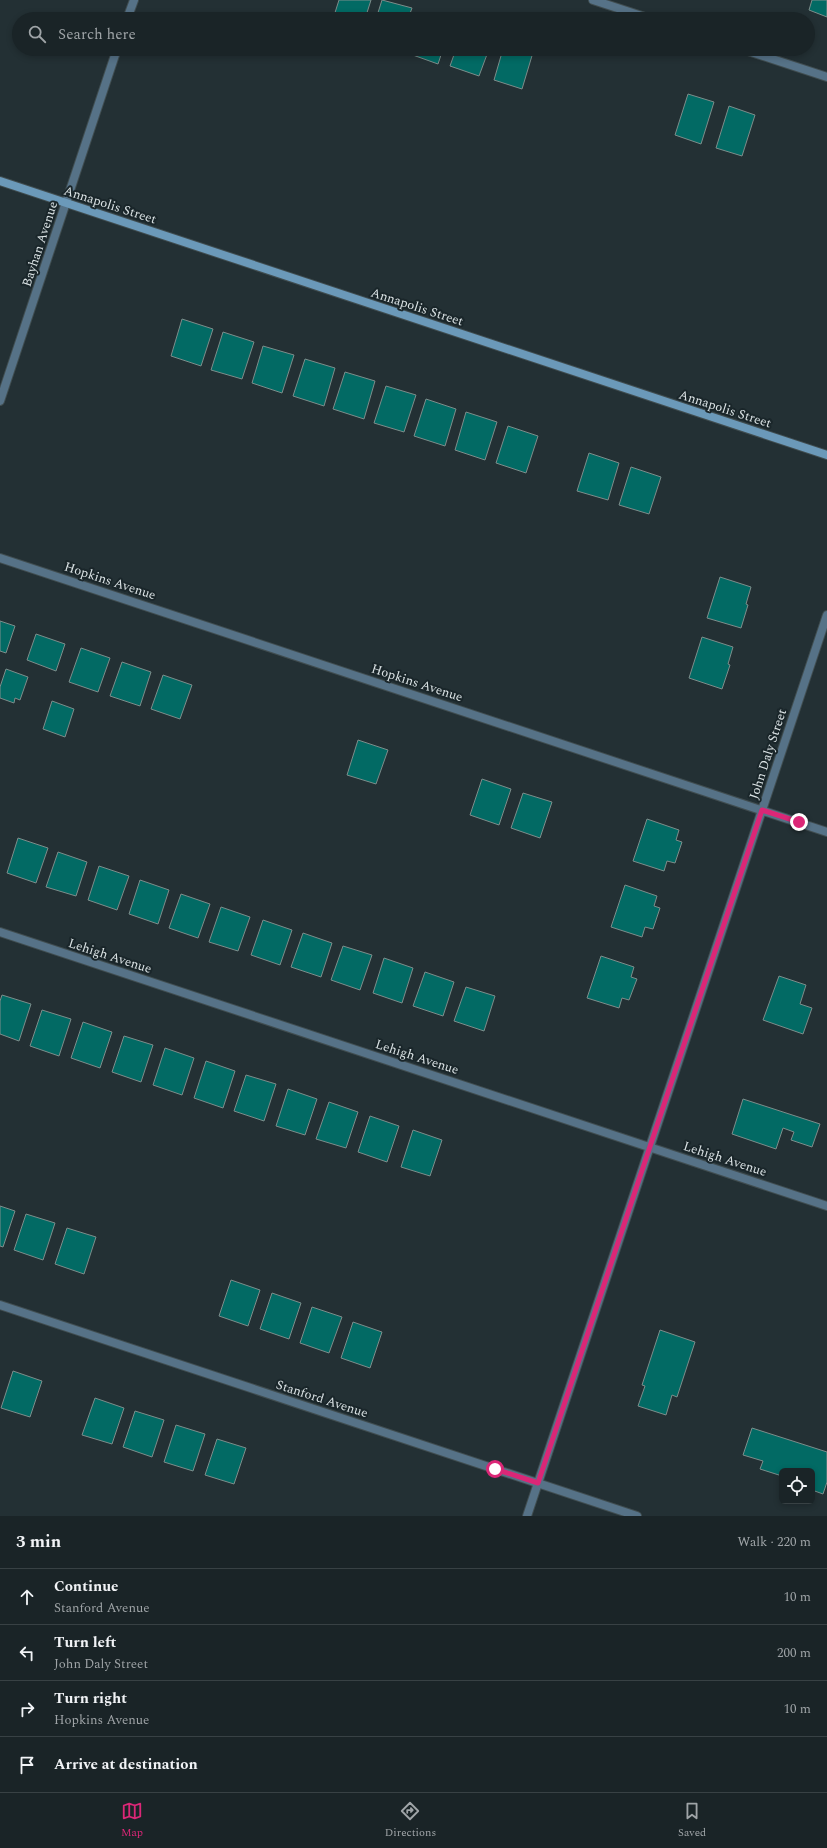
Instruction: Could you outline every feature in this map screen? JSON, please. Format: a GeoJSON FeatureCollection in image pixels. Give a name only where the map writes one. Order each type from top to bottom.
{"type":"FeatureCollection","features":[{"type":"Feature","properties":{"kind":"street"},"geometry":{"type":"LineString","coordinates":[[130,12],[134,0]]}},
{"type":"Feature","properties":{"kind":"street"},"geometry":{"type":"LineString","coordinates":[[593,0],[630,12]]}},
{"type":"Feature","properties":{"kind":"street","name":"Bayhan Avenue"},"geometry":{"type":"LineString","coordinates":[[0,401],[115,56]]}},
{"type":"Feature","properties":{"kind":"street"},"geometry":{"type":"LineString","coordinates":[[763,56],[827,77]]}},
{"type":"Feature","properties":{"kind":"street","name":"Annapolis Street"},"geometry":{"type":"LineString","coordinates":[[0,181],[827,455]]}},
{"type":"Feature","properties":{"kind":"street","name":"Hopkins Avenue"},"geometry":{"type":"LineString","coordinates":[[0,558],[827,832]]}},
{"type":"Feature","properties":{"kind":"street","name":"John Daly Street"},"geometry":{"type":"LineString","coordinates":[[527,1516],[827,615]]}},
{"type":"Feature","properties":{"kind":"street","name":"Lehigh Avenue"},"geometry":{"type":"LineString","coordinates":[[0,932],[827,1206]]}},
{"type":"Feature","properties":{"kind":"street","name":"Stanford Avenue"},"geometry":{"type":"LineString","coordinates":[[0,1304],[637,1516]]}},
{"type":"Feature","properties":{"kind":"building"},"geometry":{"type":"Polygon","coordinates":[[[339,0],[371,0],[367,12],[335,12],[339,0]]]}},
{"type":"Feature","properties":{"kind":"building"},"geometry":{"type":"Polygon","coordinates":[[[382,0],[412,8],[411,12],[378,12],[382,0]]]}},
{"type":"Feature","properties":{"kind":"building"},"geometry":{"type":"Polygon","coordinates":[[[812,0],[827,0],[827,17],[809,10],[812,0]]]}},
{"type":"Feature","properties":{"kind":"building"},"geometry":{"type":"Polygon","coordinates":[[[416,56],[441,56],[438,64],[416,56]]]}},
{"type":"Feature","properties":{"kind":"building"},"geometry":{"type":"Polygon","coordinates":[[[454,56],[486,56],[479,76],[450,66],[454,56]]]}},
{"type":"Feature","properties":{"kind":"building"},"geometry":{"type":"Polygon","coordinates":[[[501,56],[532,56],[522,89],[494,80],[501,56]]]}},
{"type":"Feature","properties":{"kind":"building"},"geometry":{"type":"Polygon","coordinates":[[[688,94],[714,102],[701,144],[675,135],[688,94]]]}},
{"type":"Feature","properties":{"kind":"building"},"geometry":{"type":"Polygon","coordinates":[[[729,106],[755,115],[742,156],[716,148],[729,106]]]}},
{"type":"Feature","properties":{"kind":"building"},"geometry":{"type":"Polygon","coordinates":[[[182,319],[213,329],[201,366],[171,356],[182,319]]]}},
{"type":"Feature","properties":{"kind":"building"},"geometry":{"type":"Polygon","coordinates":[[[223,332],[254,342],[242,379],[211,370],[223,332]]]}},
{"type":"Feature","properties":{"kind":"building"},"geometry":{"type":"Polygon","coordinates":[[[263,346],[294,355],[282,393],[252,383],[263,346]]]}},
{"type":"Feature","properties":{"kind":"building"},"geometry":{"type":"Polygon","coordinates":[[[305,359],[335,368],[324,406],[293,396],[305,359]]]}},
{"type":"Feature","properties":{"kind":"building"},"geometry":{"type":"Polygon","coordinates":[[[345,372],[375,381],[364,419],[333,409],[345,372]]]}},
{"type":"Feature","properties":{"kind":"building"},"geometry":{"type":"Polygon","coordinates":[[[386,386],[416,395],[404,432],[374,423],[386,386]]]}},
{"type":"Feature","properties":{"kind":"building"},"geometry":{"type":"Polygon","coordinates":[[[426,399],[456,409],[445,446],[414,436],[426,399]]]}},
{"type":"Feature","properties":{"kind":"building"},"geometry":{"type":"Polygon","coordinates":[[[466,412],[497,422],[485,460],[455,450],[466,412]]]}},
{"type":"Feature","properties":{"kind":"building"},"geometry":{"type":"Polygon","coordinates":[[[508,426],[538,436],[526,473],[496,463],[508,426]]]}},
{"type":"Feature","properties":{"kind":"building"},"geometry":{"type":"Polygon","coordinates":[[[589,453],[619,463],[608,500],[577,491],[589,453]]]}},
{"type":"Feature","properties":{"kind":"building"},"geometry":{"type":"Polygon","coordinates":[[[631,467],[661,477],[649,514],[619,505],[631,467]]]}},
{"type":"Feature","properties":{"kind":"building"},"geometry":{"type":"Polygon","coordinates":[[[720,577],[751,587],[746,604],[748,605],[741,628],[707,618],[720,577]]]}},
{"type":"Feature","properties":{"kind":"building"},"geometry":{"type":"Polygon","coordinates":[[[0,621],[15,626],[6,653],[0,651],[0,621]]]}},
{"type":"Feature","properties":{"kind":"building"},"geometry":{"type":"Polygon","coordinates":[[[36,634],[65,644],[56,671],[27,660],[36,634]]]}},
{"type":"Feature","properties":{"kind":"building"},"geometry":{"type":"Polygon","coordinates":[[[702,637],[733,647],[728,664],[730,665],[722,689],[689,678],[702,637]]]}},
{"type":"Feature","properties":{"kind":"building"},"geometry":{"type":"Polygon","coordinates":[[[81,648],[110,658],[98,692],[69,682],[81,648]]]}},
{"type":"Feature","properties":{"kind":"building"},"geometry":{"type":"Polygon","coordinates":[[[122,662],[151,672],[140,706],[110,696],[122,662]]]}},
{"type":"Feature","properties":{"kind":"building"},"geometry":{"type":"Polygon","coordinates":[[[6,669],[28,677],[20,700],[15,698],[14,703],[0,698],[0,687],[6,669]]]}},
{"type":"Feature","properties":{"kind":"building"},"geometry":{"type":"Polygon","coordinates":[[[163,675],[192,685],[180,719],[151,709],[163,675]]]}},
{"type":"Feature","properties":{"kind":"building"},"geometry":{"type":"Polygon","coordinates":[[[52,701],[74,709],[65,737],[43,729],[52,701]]]}},
{"type":"Feature","properties":{"kind":"building"},"geometry":{"type":"Polygon","coordinates":[[[358,740],[388,750],[376,784],[347,775],[358,740]]]}},
{"type":"Feature","properties":{"kind":"building"},"geometry":{"type":"Polygon","coordinates":[[[482,779],[511,789],[499,825],[470,815],[482,779]]]}},
{"type":"Feature","properties":{"kind":"building"},"geometry":{"type":"Polygon","coordinates":[[[523,793],[552,802],[540,838],[511,828],[523,793]]]}},
{"type":"Feature","properties":{"kind":"building"},"geometry":{"type":"Polygon","coordinates":[[[647,819],[679,830],[676,840],[682,842],[675,863],[667,861],[664,871],[633,861],[647,819]]]}},
{"type":"Feature","properties":{"kind":"building"},"geometry":{"type":"Polygon","coordinates":[[[18,838],[48,848],[36,883],[7,873],[18,838]]]}},
{"type":"Feature","properties":{"kind":"building"},"geometry":{"type":"Polygon","coordinates":[[[58,852],[87,862],[76,896],[46,887],[58,852]]]}},
{"type":"Feature","properties":{"kind":"building"},"geometry":{"type":"Polygon","coordinates":[[[99,866],[129,876],[117,910],[88,900],[99,866]]]}},
{"type":"Feature","properties":{"kind":"building"},"geometry":{"type":"Polygon","coordinates":[[[140,880],[169,890],[158,924],[129,914],[140,880]]]}},
{"type":"Feature","properties":{"kind":"building"},"geometry":{"type":"Polygon","coordinates":[[[625,885],[657,896],[654,906],[660,908],[653,929],[645,927],[642,937],[611,927],[625,885]]]}},
{"type":"Feature","properties":{"kind":"building"},"geometry":{"type":"Polygon","coordinates":[[[181,894],[210,904],[198,938],[169,928],[181,894]]]}},
{"type":"Feature","properties":{"kind":"building"},"geometry":{"type":"Polygon","coordinates":[[[221,907],[250,917],[238,951],[209,942],[221,907]]]}},
{"type":"Feature","properties":{"kind":"building"},"geometry":{"type":"Polygon","coordinates":[[[263,920],[292,930],[280,965],[251,955],[263,920]]]}},
{"type":"Feature","properties":{"kind":"building"},"geometry":{"type":"Polygon","coordinates":[[[303,933],[332,943],[321,977],[291,967],[303,933]]]}},
{"type":"Feature","properties":{"kind":"building"},"geometry":{"type":"Polygon","coordinates":[[[343,946],[372,955],[360,990],[331,980],[343,946]]]}},
{"type":"Feature","properties":{"kind":"building"},"geometry":{"type":"Polygon","coordinates":[[[601,956],[634,967],[631,977],[637,979],[629,1000],[622,998],[619,1008],[587,998],[601,956]]]}},
{"type":"Feature","properties":{"kind":"building"},"geometry":{"type":"Polygon","coordinates":[[[384,958],[413,968],[402,1003],[373,993],[384,958]]]}},
{"type":"Feature","properties":{"kind":"building"},"geometry":{"type":"Polygon","coordinates":[[[425,972],[454,982],[443,1016],[413,1006],[425,972]]]}},
{"type":"Feature","properties":{"kind":"building"},"geometry":{"type":"Polygon","coordinates":[[[779,976],[806,985],[800,1004],[812,1008],[803,1034],[763,1020],[779,976]]]}},
{"type":"Feature","properties":{"kind":"building"},"geometry":{"type":"Polygon","coordinates":[[[466,987],[495,996],[484,1031],[454,1021],[466,987]]]}},
{"type":"Feature","properties":{"kind":"building"},"geometry":{"type":"Polygon","coordinates":[[[2,995],[31,1004],[19,1041],[0,1034],[0,1001],[2,995]]]}},
{"type":"Feature","properties":{"kind":"building"},"geometry":{"type":"Polygon","coordinates":[[[42,1010],[71,1019],[59,1056],[30,1046],[42,1010]]]}},
{"type":"Feature","properties":{"kind":"building"},"geometry":{"type":"Polygon","coordinates":[[[83,1022],[112,1032],[100,1068],[71,1058],[83,1022]]]}},
{"type":"Feature","properties":{"kind":"building"},"geometry":{"type":"Polygon","coordinates":[[[124,1036],[153,1045],[141,1082],[112,1072],[124,1036]]]}},
{"type":"Feature","properties":{"kind":"building"},"geometry":{"type":"Polygon","coordinates":[[[165,1048],[194,1058],[182,1095],[153,1085],[165,1048]]]}},
{"type":"Feature","properties":{"kind":"building"},"geometry":{"type":"Polygon","coordinates":[[[206,1061],[235,1071],[223,1108],[194,1098],[206,1061]]]}},
{"type":"Feature","properties":{"kind":"building"},"geometry":{"type":"Polygon","coordinates":[[[246,1075],[276,1084],[264,1121],[234,1111],[246,1075]]]}},
{"type":"Feature","properties":{"kind":"building"},"geometry":{"type":"Polygon","coordinates":[[[288,1089],[317,1099],[305,1135],[276,1126],[288,1089]]]}},
{"type":"Feature","properties":{"kind":"building"},"geometry":{"type":"Polygon","coordinates":[[[743,1099],[820,1124],[812,1147],[791,1140],[794,1132],[783,1128],[776,1149],[732,1134],[743,1099]]]}},
{"type":"Feature","properties":{"kind":"building"},"geometry":{"type":"Polygon","coordinates":[[[329,1102],[358,1112],[346,1148],[316,1139],[329,1102]]]}},
{"type":"Feature","properties":{"kind":"building"},"geometry":{"type":"Polygon","coordinates":[[[370,1116],[399,1126],[387,1162],[358,1152],[370,1116]]]}},
{"type":"Feature","properties":{"kind":"building"},"geometry":{"type":"Polygon","coordinates":[[[413,1130],[442,1140],[430,1176],[401,1167],[413,1130]]]}},
{"type":"Feature","properties":{"kind":"building"},"geometry":{"type":"Polygon","coordinates":[[[0,1206],[15,1211],[3,1247],[0,1246],[0,1206]]]}},
{"type":"Feature","properties":{"kind":"building"},"geometry":{"type":"Polygon","coordinates":[[[26,1214],[55,1223],[43,1260],[14,1250],[26,1214]]]}},
{"type":"Feature","properties":{"kind":"building"},"geometry":{"type":"Polygon","coordinates":[[[67,1228],[96,1237],[84,1274],[55,1264],[67,1228]]]}},
{"type":"Feature","properties":{"kind":"building"},"geometry":{"type":"Polygon","coordinates":[[[231,1280],[260,1290],[248,1326],[219,1316],[231,1280]]]}},
{"type":"Feature","properties":{"kind":"building"},"geometry":{"type":"Polygon","coordinates":[[[272,1293],[301,1303],[289,1339],[260,1329],[272,1293]]]}},
{"type":"Feature","properties":{"kind":"building"},"geometry":{"type":"Polygon","coordinates":[[[312,1307],[342,1317],[329,1353],[300,1343],[312,1307]]]}},
{"type":"Feature","properties":{"kind":"building"},"geometry":{"type":"Polygon","coordinates":[[[353,1322],[382,1332],[370,1368],[341,1358],[353,1322]]]}},
{"type":"Feature","properties":{"kind":"building"},"geometry":{"type":"Polygon","coordinates":[[[660,1330],[695,1342],[677,1397],[672,1395],[666,1415],[638,1406],[645,1386],[642,1385],[660,1330]]]}},
{"type":"Feature","properties":{"kind":"building"},"geometry":{"type":"Polygon","coordinates":[[[13,1371],[42,1381],[30,1417],[1,1408],[13,1371]]]}},
{"type":"Feature","properties":{"kind":"building"},"geometry":{"type":"Polygon","coordinates":[[[95,1398],[124,1408],[112,1444],[82,1435],[95,1398]]]}},
{"type":"Feature","properties":{"kind":"building"},"geometry":{"type":"Polygon","coordinates":[[[135,1411],[164,1420],[152,1457],[123,1447],[135,1411]]]}},
{"type":"Feature","properties":{"kind":"building"},"geometry":{"type":"Polygon","coordinates":[[[176,1425],[205,1434],[193,1471],[164,1462],[176,1425]]]}},
{"type":"Feature","properties":{"kind":"building"},"geometry":{"type":"Polygon","coordinates":[[[752,1428],[827,1452],[827,1482],[823,1494],[815,1491],[815,1468],[779,1468],[779,1475],[760,1469],[763,1461],[743,1455],[752,1428]]]}},
{"type":"Feature","properties":{"kind":"building"},"geometry":{"type":"Polygon","coordinates":[[[217,1439],[246,1448],[234,1484],[205,1475],[217,1439]]]}},
{"type":"Feature","properties":{"kind":"route"},"geometry":{"type":"LineString","coordinates":[[495,1469],[538,1483],[762,810],[799,822]]}}]}
